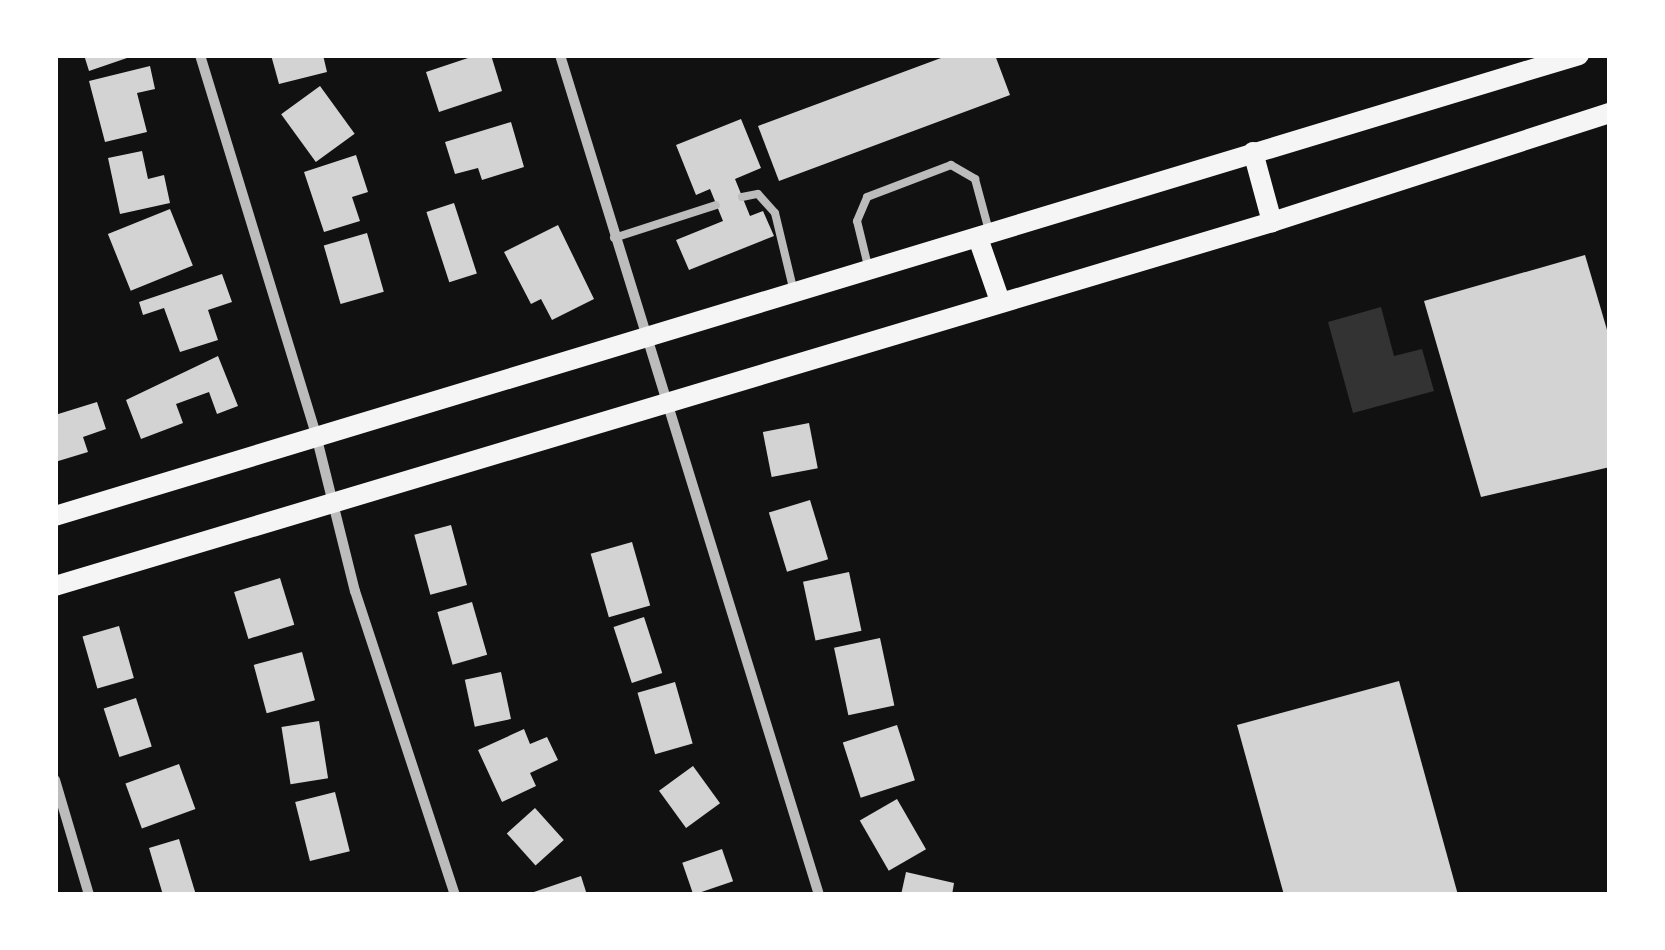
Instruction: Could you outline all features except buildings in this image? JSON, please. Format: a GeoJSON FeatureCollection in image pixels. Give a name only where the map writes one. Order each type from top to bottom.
{"type":"FeatureCollection","features":[{"type":"Feature","properties":{"kind":"main road"},"geometry":{"type":"LineString","coordinates":[[55,516],[1579,55]]}},
{"type":"Feature","properties":{"kind":"main road"},"geometry":{"type":"LineString","coordinates":[[55,586],[1000,300],[1272,222],[1610,113]]}},
{"type":"Feature","properties":{"kind":"main road"},"geometry":{"type":"LineString","coordinates":[[1253,152],[1272,222]]}},
{"type":"Feature","properties":{"kind":"main road"},"geometry":{"type":"LineString","coordinates":[[984,236],[1000,300]]}},
{"type":"Feature","properties":{"kind":"street"},"geometry":{"type":"LineString","coordinates":[[200,55],[316,435],[332,504],[454,895]]}},
{"type":"Feature","properties":{"kind":"street"},"geometry":{"type":"LineString","coordinates":[[560,55],[644,338],[819,895]]}},
{"type":"Feature","properties":{"kind":"street"},"geometry":{"type":"LineString","coordinates":[[55,780],[89,895]]}},
{"type":"Feature","properties":{"kind":"lane"},"geometry":{"type":"LineString","coordinates":[[870,270],[860,210],[867,197],[899,180],[951,165],[966,170],[984,236]]}},
{"type":"Feature","properties":{"kind":"lane"},"geometry":{"type":"LineString","coordinates":[[742,197],[758,194],[775,213],[794,293]]}},
{"type":"Feature","properties":{"kind":"lane"},"geometry":{"type":"LineString","coordinates":[[614,238],[716,205]]}},
{"type":"Feature","properties":{"kind":"shaded area"},"geometry":{"type":"Polygon","coordinates":[[[1381,307],[1394,356],[1422,349],[1434,391],[1353,413],[1328,322],[1381,307]]]}}]}
